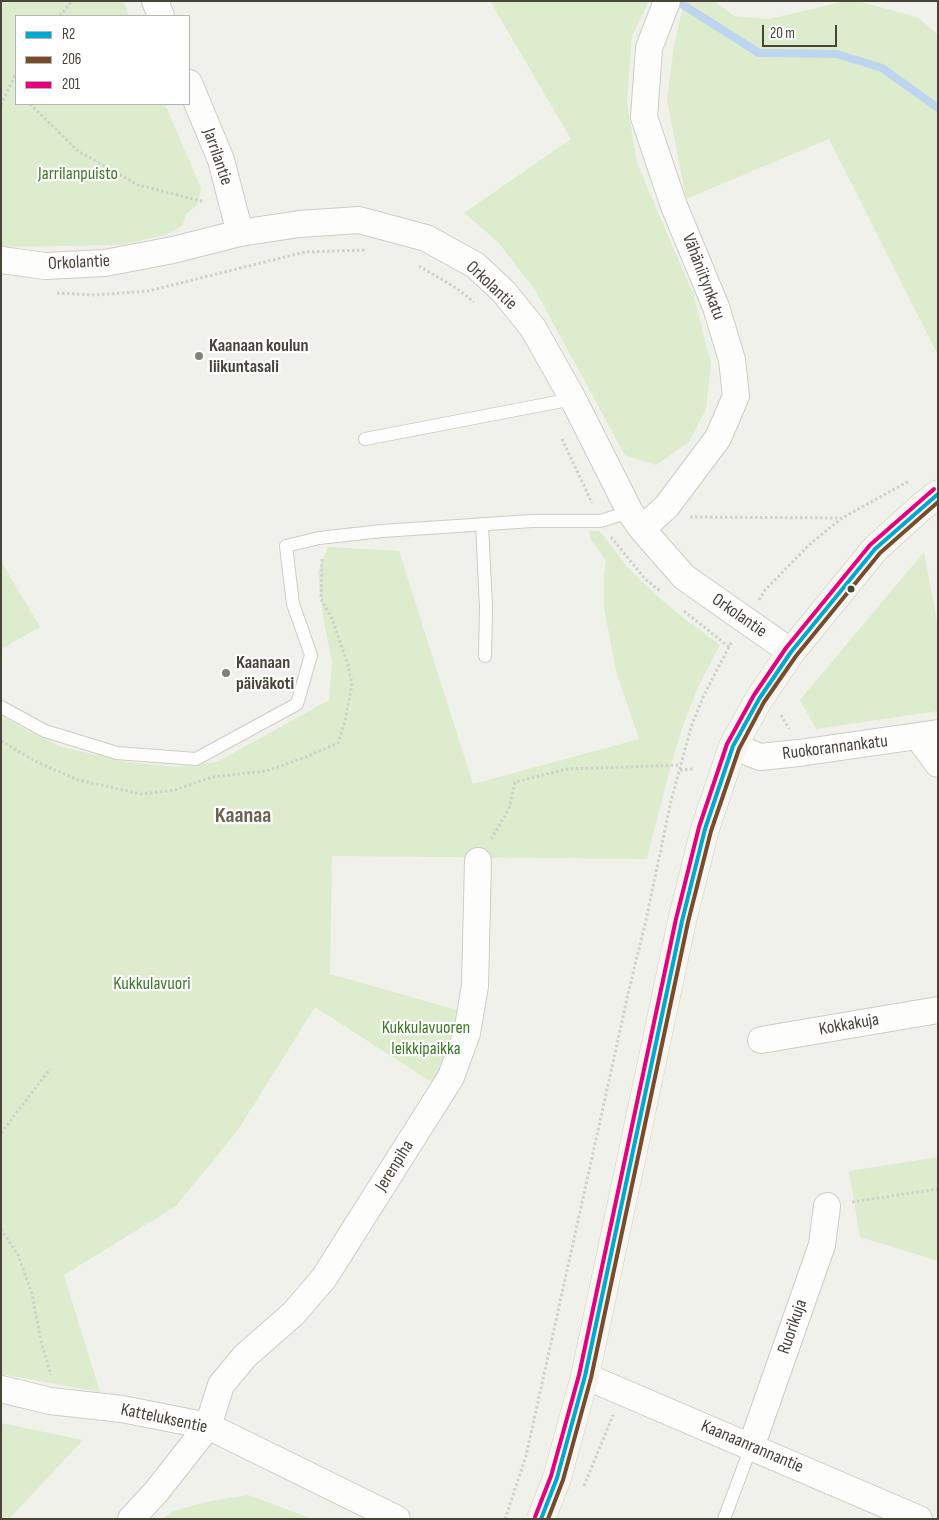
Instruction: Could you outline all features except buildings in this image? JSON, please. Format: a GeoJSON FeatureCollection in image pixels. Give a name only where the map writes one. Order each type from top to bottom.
{"type":"FeatureCollection","features":[{"type":"Feature","properties":{"kind":"street"},"geometry":{"type":"LineString","coordinates":[[155,1],[161,15]]}},
{"type":"Feature","properties":{"kind":"street","name":"Vähäniitynkatu"},"geometry":{"type":"LineString","coordinates":[[636,520],[667,506],[718,438],[736,396],[732,360],[716,307],[674,206],[644,116],[649,48],[666,4]]}},
{"type":"Feature","properties":{"kind":"street","name":"Jarrilantie"},"geometry":{"type":"LineString","coordinates":[[190,85],[221,160],[240,233]]}},
{"type":"Feature","properties":{"kind":"street","name":"Orkolantie"},"geometry":{"type":"LineString","coordinates":[[1,260],[45,266],[105,263],[173,250],[240,233],[299,224],[359,220],[426,238],[474,266],[504,292],[533,328],[636,520],[684,577],[791,652]]}},
{"type":"Feature","properties":{"kind":"street"},"geometry":{"type":"LineString","coordinates":[[541,1519],[557,1478],[585,1376],[682,921],[705,828],[733,746],[759,700],[791,652],[875,549],[938,494]]}},
{"type":"Feature","properties":{"kind":"street"},"geometry":{"type":"LineString","coordinates":[[928,735],[938,764]]}},
{"type":"Feature","properties":{"kind":"street","name":"Ruokorannankatu"},"geometry":{"type":"LineString","coordinates":[[733,746],[760,757],[928,735]]}},
{"type":"Feature","properties":{"kind":"street","name":"Jerenpiha"},"geometry":{"type":"LineString","coordinates":[[208,1426],[221,1384],[245,1356],[294,1313],[324,1278],[451,1078],[467,1033],[474,986],[478,861]]}},
{"type":"Feature","properties":{"kind":"street","name":"Kokkakuja"},"geometry":{"type":"LineString","coordinates":[[761,1040],[938,1010]]}},
{"type":"Feature","properties":{"kind":"street","name":"Ruorikuja"},"geometry":{"type":"LineString","coordinates":[[751,1447],[822,1245],[827,1206]]}},
{"type":"Feature","properties":{"kind":"street","name":"Kaanaanrannantie"},"geometry":{"type":"LineString","coordinates":[[585,1376],[919,1519]]}},
{"type":"Feature","properties":{"kind":"street","name":"Katteluksentie"},"geometry":{"type":"LineString","coordinates":[[1,1389],[50,1401],[122,1409],[208,1426],[397,1519]]}},
{"type":"Feature","properties":{"kind":"street"},"geometry":{"type":"LineString","coordinates":[[131,1519],[156,1492],[208,1426]]}},
{"type":"Feature","properties":{"kind":"lane"},"geometry":{"type":"LineString","coordinates":[[364,438],[573,400]]}},
{"type":"Feature","properties":{"kind":"lane"},"geometry":{"type":"LineString","coordinates":[[1,707],[44,732],[117,753],[196,759],[297,704],[311,655],[293,604],[286,546],[319,538],[442,526],[636,520]]}},
{"type":"Feature","properties":{"kind":"lane"},"geometry":{"type":"LineString","coordinates":[[482,524],[486,608],[484,656]]}},
{"type":"Feature","properties":{"kind":"lane"},"geometry":{"type":"LineString","coordinates":[[724,1519],[751,1447]]}},
{"type":"Feature","properties":{"kind":"path"},"geometry":{"type":"LineString","coordinates":[[61,15],[72,1]]}},
{"type":"Feature","properties":{"kind":"path"},"geometry":{"type":"LineString","coordinates":[[1,105],[15,75]]}},
{"type":"Feature","properties":{"kind":"path"},"geometry":{"type":"LineString","coordinates":[[31,105],[78,150],[138,185],[208,202]]}},
{"type":"Feature","properties":{"kind":"path"},"geometry":{"type":"LineString","coordinates":[[206,207],[209,198]]}},
{"type":"Feature","properties":{"kind":"path"},"geometry":{"type":"LineString","coordinates":[[197,244],[208,276]]}},
{"type":"Feature","properties":{"kind":"path"},"geometry":{"type":"LineString","coordinates":[[52,293],[95,295],[148,291],[305,252],[365,250],[373,252]]}},
{"type":"Feature","properties":{"kind":"path"},"geometry":{"type":"LineString","coordinates":[[415,264],[456,288],[479,306]]}},
{"type":"Feature","properties":{"kind":"path"},"geometry":{"type":"LineString","coordinates":[[546,406],[590,499],[618,489]]}},
{"type":"Feature","properties":{"kind":"path"},"geometry":{"type":"LineString","coordinates":[[667,506],[682,517],[842,518]]}},
{"type":"Feature","properties":{"kind":"path"},"geometry":{"type":"LineString","coordinates":[[786,707],[781,715],[787,724],[799,753]]}},
{"type":"Feature","properties":{"kind":"path"},"geometry":{"type":"LineString","coordinates":[[478,861],[509,809],[516,782],[567,769],[681,765]]}},
{"type":"Feature","properties":{"kind":"path"},"geometry":{"type":"LineString","coordinates":[[680,770],[693,769]]}},
{"type":"Feature","properties":{"kind":"path"},"geometry":{"type":"LineString","coordinates":[[1,1133],[50,1069]]}},
{"type":"Feature","properties":{"kind":"path"},"geometry":{"type":"LineString","coordinates":[[827,1206],[938,1189]]}},
{"type":"Feature","properties":{"kind":"path"},"geometry":{"type":"LineString","coordinates":[[1,1229],[18,1255],[32,1294],[41,1341],[51,1373],[50,1401]]}},
{"type":"Feature","properties":{"kind":"path"},"geometry":{"type":"LineString","coordinates":[[582,1492],[621,1392]]}},
{"type":"Feature","properties":{"kind":"green space","name":"Jarrilanpuisto"},"geometry":{"type":"Polygon","coordinates":[[[1,1],[124,1],[129,15],[15,15],[15,105],[165,105],[201,188],[198,204],[186,214],[182,226],[165,235],[121,245],[1,247],[1,1]]]}},
{"type":"Feature","properties":{"kind":"green space"},"geometry":{"type":"Polygon","coordinates":[[[490,1],[649,1],[632,36],[627,102],[637,163],[694,296],[711,364],[706,409],[689,442],[656,465],[625,455],[535,290],[498,242],[464,213],[571,139],[490,1]]]}},
{"type":"Feature","properties":{"kind":"green space"},"geometry":{"type":"Polygon","coordinates":[[[684,1],[714,1],[734,16],[769,19],[846,1],[857,1],[917,17],[938,35],[938,355],[829,139],[686,199],[667,99],[674,46],[684,1]]]}},
{"type":"Feature","properties":{"kind":"green space","name":"Kukkulavuori"},"geometry":{"type":"Polygon","coordinates":[[[589,531],[599,531],[628,568],[656,595],[720,645],[698,687],[686,717],[672,761],[647,859],[332,856],[330,974],[464,1012],[439,1087],[315,1007],[238,1130],[176,1206],[64,1275],[100,1392],[1,1374],[1,716],[62,747],[128,762],[176,767],[217,762],[329,700],[332,662],[323,617],[318,572],[328,547],[399,551],[473,784],[639,739],[616,671],[604,607],[606,561],[590,538],[589,531]]]}},
{"type":"Feature","properties":{"kind":"green space"},"geometry":{"type":"Polygon","coordinates":[[[924,552],[938,627],[938,711],[816,729],[800,700],[924,552]]]}},
{"type":"Feature","properties":{"kind":"green space"},"geometry":{"type":"Polygon","coordinates":[[[1,561],[40,627],[1,649],[1,561]]]}},
{"type":"Feature","properties":{"kind":"green space"},"geometry":{"type":"Polygon","coordinates":[[[938,1157],[938,1261],[860,1237],[849,1171],[938,1157]]]}},
{"type":"Feature","properties":{"kind":"green space"},"geometry":{"type":"Polygon","coordinates":[[[1,1423],[83,1440],[9,1519],[1,1519],[1,1423]]]}},
{"type":"Feature","properties":{"kind":"green space"},"geometry":{"type":"Polygon","coordinates":[[[248,1495],[313,1519],[163,1519],[171,1512],[206,1502],[248,1495]]]}},
{"type":"Feature","properties":{"kind":"waterway"},"geometry":{"type":"LineString","coordinates":[[677,1],[759,53],[837,54],[882,68],[938,108]]}},
{"type":"Feature","properties":{"kind":"transit line","name":"201"},"geometry":{"type":"LineString","coordinates":[[535,1517],[551,1476],[579,1375],[676,919],[699,827],[727,744],[754,695],[786,648],[870,545],[934,489]]}},
{"type":"Feature","properties":{"kind":"transit line","name":"R2"},"geometry":{"type":"LineString","coordinates":[[541,1519],[557,1478],[585,1376],[682,921],[705,829],[733,746],[759,699],[791,652],[875,549],[938,494]]}},
{"type":"Feature","properties":{"kind":"transit line","name":"206"},"geometry":{"type":"LineString","coordinates":[[548,1519],[563,1480],[591,1378],[688,922],[711,831],[739,749],[764,702],[796,656],[880,553],[938,502]]}},
{"type":"Feature","properties":{"kind":"place","name":"Kaanaan koulun liikuntasali"},"geometry":{"type":"Point","coordinates":[199,356]}},
{"type":"Feature","properties":{"kind":"place","name":"Kaanaan päiväkoti"},"geometry":{"type":"Point","coordinates":[226,673]}},
{"type":"Feature","properties":{"kind":"district","name":"Kaanaa"},"geometry":{"type":"Point","coordinates":[243,816]}},
{"type":"Feature","properties":{"kind":"park label","name":"Kukkulavuoren leikkipaikka"},"geometry":{"type":"Point","coordinates":[426,1038]}}]}
